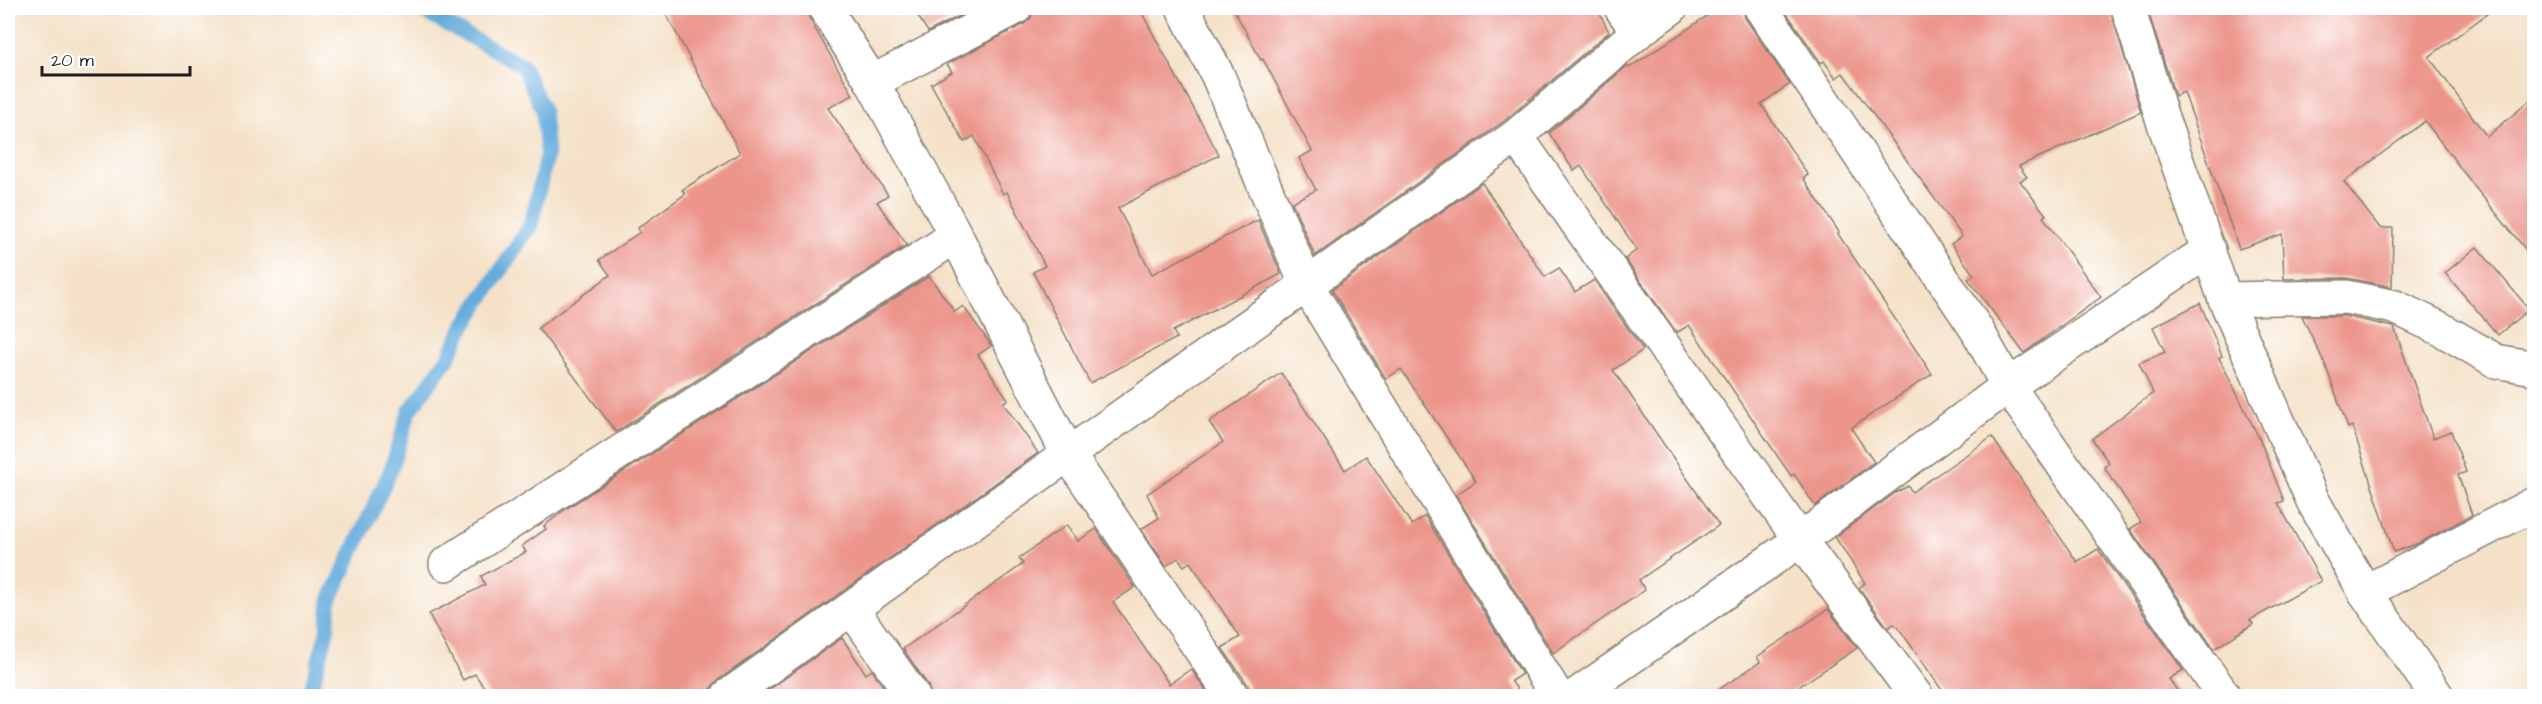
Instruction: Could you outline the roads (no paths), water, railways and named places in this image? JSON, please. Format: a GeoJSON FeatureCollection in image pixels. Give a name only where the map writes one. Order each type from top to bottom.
{"type":"FeatureCollection","features":[{"type":"Feature","properties":{"kind":"street"},"geometry":{"type":"LineString","coordinates":[[825,8],[872,82],[956,236],[1068,454],[1232,696]]}},
{"type":"Feature","properties":{"kind":"street"},"geometry":{"type":"LineString","coordinates":[[872,82],[1015,8]]}},
{"type":"Feature","properties":{"kind":"street"},"geometry":{"type":"LineString","coordinates":[[1183,8],[1218,76],[1306,284],[1557,696]]}},
{"type":"Feature","properties":{"kind":"street"},"geometry":{"type":"LineString","coordinates":[[728,696],[1516,136],[1630,20],[1671,8]]}},
{"type":"Feature","properties":{"kind":"street"},"geometry":{"type":"LineString","coordinates":[[1761,8],[1977,330],[2008,386],[2224,696]]}},
{"type":"Feature","properties":{"kind":"street"},"geometry":{"type":"LineString","coordinates":[[2128,8],[2162,118],[2225,299],[2313,501],[2365,592],[2437,696]]}},
{"type":"Feature","properties":{"kind":"street"},"geometry":{"type":"LineString","coordinates":[[1516,136],[1800,540],[1916,696]]}},
{"type":"Feature","properties":{"kind":"street"},"geometry":{"type":"LineString","coordinates":[[446,564],[956,236]]}},
{"type":"Feature","properties":{"kind":"street"},"geometry":{"type":"LineString","coordinates":[[1575,696],[1800,540],[2008,386],[2209,250]]}},
{"type":"Feature","properties":{"kind":"street"},"geometry":{"type":"LineString","coordinates":[[2225,299],[2346,297],[2395,307],[2442,329],[2496,361],[2535,368]]}},
{"type":"Feature","properties":{"kind":"street"},"geometry":{"type":"LineString","coordinates":[[2365,592],[2535,504]]}},
{"type":"Feature","properties":{"kind":"street"},"geometry":{"type":"LineString","coordinates":[[852,609],[913,696]]}},
{"type":"Feature","properties":{"kind":"waterway"},"geometry":{"type":"LineString","coordinates":[[309,696],[327,632],[330,600],[391,470],[409,412],[448,358],[465,324],[531,225],[547,153],[543,110],[522,65],[416,8]]}}]}
